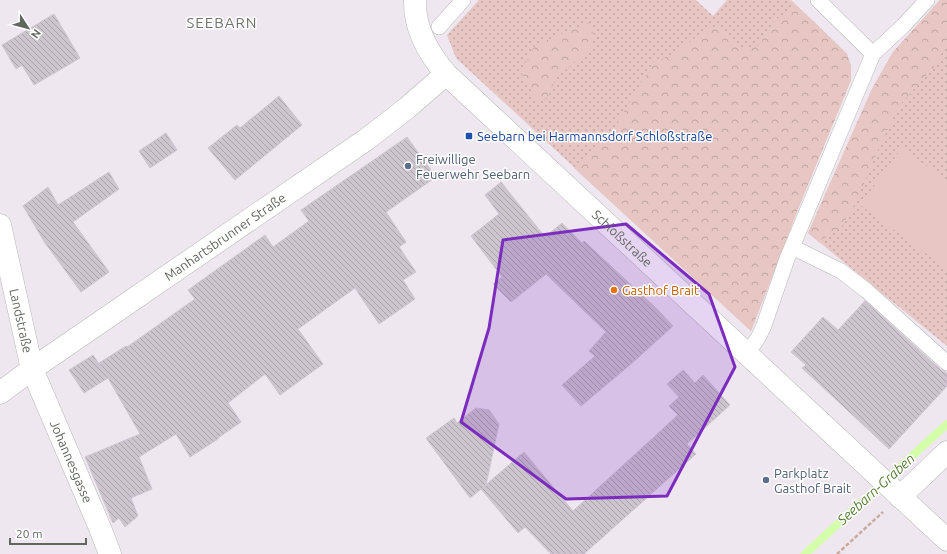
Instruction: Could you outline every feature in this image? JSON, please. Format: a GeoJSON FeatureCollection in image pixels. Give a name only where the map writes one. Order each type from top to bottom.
{"type":"FeatureCollection","features":[{"type":"Feature","properties":{"kind":"street","name":"Schloßstraße"},"geometry":{"type":"LineString","coordinates":[[415,0],[419,26],[424,42],[435,61],[446,74],[947,540]]}},
{"type":"Feature","properties":{"kind":"street","name":"Manhartsbrunner Straße"},"geometry":{"type":"LineString","coordinates":[[0,393],[32,369],[367,139],[407,108],[446,74]]}},
{"type":"Feature","properties":{"kind":"street","name":"Landstraße"},"geometry":{"type":"LineString","coordinates":[[0,225],[32,369]]}},
{"type":"Feature","properties":{"kind":"street","name":"Johannesgasse"},"geometry":{"type":"LineString","coordinates":[[32,369],[110,554]]}},
{"type":"Feature","properties":{"kind":"street"},"geometry":{"type":"LineString","coordinates":[[888,486],[947,452]]}},
{"type":"Feature","properties":{"kind":"lane"},"geometry":{"type":"LineString","coordinates":[[439,27],[463,0]]}},
{"type":"Feature","properties":{"kind":"lane"},"geometry":{"type":"LineString","coordinates":[[818,0],[873,54]]}},
{"type":"Feature","properties":{"kind":"lane"},"geometry":{"type":"LineString","coordinates":[[747,354],[764,328],[792,247],[873,54],[903,26],[927,0]]}},
{"type":"Feature","properties":{"kind":"lane"},"geometry":{"type":"LineString","coordinates":[[792,247],[841,271],[867,291],[947,363]]}},
{"type":"Feature","properties":{"kind":"path"},"geometry":{"type":"LineString","coordinates":[[836,554],[888,486]]}},
{"type":"Feature","properties":{"kind":"highlighted area"},"geometry":{"type":"Polygon","coordinates":[[[626,224],[709,294],[735,367],[667,496],[566,499],[461,422],[489,328],[503,240],[626,224]]]}},
{"type":"Feature","properties":{"kind":"green space"},"geometry":{"type":"Polygon","coordinates":[[[479,0],[696,0],[713,16],[727,0],[791,0],[847,54],[851,66],[851,80],[800,204],[751,331],[456,58],[447,35],[479,0]]]}},
{"type":"Feature","properties":{"kind":"green space"},"geometry":{"type":"Polygon","coordinates":[[[940,0],[947,0],[947,346],[808,233],[872,89],[893,52],[940,0]]]}},
{"type":"Feature","properties":{"kind":"green space"},"geometry":{"type":"Polygon","coordinates":[[[940,0],[947,0],[947,45],[933,68],[899,106],[882,141],[856,202],[842,226],[818,241],[808,233],[872,89],[893,52],[940,0]]]}},
{"type":"Feature","properties":{"kind":"green space"},"geometry":{"type":"Polygon","coordinates":[[[796,5],[847,54],[851,66],[851,80],[800,204],[751,331],[574,168],[610,135],[654,61],[671,56],[704,31],[718,25],[743,48],[758,46],[774,21],[796,5]]]}},
{"type":"Feature","properties":{"kind":"green space"},"geometry":{"type":"Polygon","coordinates":[[[588,23],[594,35],[590,49],[556,78],[548,97],[538,103],[521,72],[535,45],[588,23]]]}},
{"type":"Feature","properties":{"kind":"green space"},"geometry":{"type":"Polygon","coordinates":[[[902,148],[947,181],[947,269],[860,205],[902,148]]]}},
{"type":"Feature","properties":{"kind":"building"},"geometry":{"type":"Polygon","coordinates":[[[54,14],[80,58],[34,85],[22,65],[16,69],[2,45],[54,14]]]}},
{"type":"Feature","properties":{"kind":"building"},"geometry":{"type":"Polygon","coordinates":[[[279,96],[302,125],[235,180],[208,148],[237,125],[240,128],[279,96]]]}},
{"type":"Feature","properties":{"kind":"building"},"geometry":{"type":"Polygon","coordinates":[[[166,133],[177,150],[150,168],[139,151],[166,133]]]}},
{"type":"Feature","properties":{"kind":"building"},"geometry":{"type":"Polygon","coordinates":[[[407,137],[436,177],[386,212],[406,242],[399,247],[416,272],[403,280],[415,299],[379,324],[355,288],[298,329],[323,364],[280,395],[265,374],[228,403],[241,422],[190,457],[176,434],[139,457],[152,489],[131,498],[138,516],[125,527],[119,518],[113,523],[85,457],[140,434],[108,378],[84,393],[69,370],[93,355],[106,374],[99,363],[126,346],[127,347],[195,299],[188,290],[265,235],[273,247],[309,221],[301,210],[407,137]]]}},
{"type":"Feature","properties":{"kind":"building"},"geometry":{"type":"Polygon","coordinates":[[[109,172],[119,189],[73,222],[109,272],[81,292],[45,243],[23,206],[48,187],[58,205],[109,172]]]}},
{"type":"Feature","properties":{"kind":"building"},"geometry":{"type":"Polygon","coordinates":[[[501,182],[545,237],[562,223],[582,243],[584,241],[656,308],[673,326],[581,406],[562,385],[595,356],[589,351],[606,332],[546,274],[511,302],[493,284],[502,277],[471,236],[499,214],[485,195],[501,182]]]}},
{"type":"Feature","properties":{"kind":"building"},"geometry":{"type":"Polygon","coordinates":[[[865,301],[941,370],[947,373],[947,386],[889,449],[802,368],[806,365],[791,352],[823,317],[838,330],[865,301]]]}},
{"type":"Feature","properties":{"kind":"building"},"geometry":{"type":"Polygon","coordinates":[[[683,370],[695,383],[703,375],[730,405],[687,444],[696,454],[584,554],[551,554],[525,527],[518,533],[481,489],[524,452],[573,511],[678,415],[669,406],[679,397],[667,384],[683,370]]]}},
{"type":"Feature","properties":{"kind":"building"},"geometry":{"type":"Polygon","coordinates":[[[476,408],[489,410],[499,424],[486,485],[470,498],[426,438],[454,418],[457,423],[476,408]]]}},
{"type":"Feature","properties":{"kind":"waterway","name":"Seebarn-Graben"},"geometry":{"type":"LineString","coordinates":[[805,554],[947,424]]}},
{"type":"Feature","properties":{"kind":"place","name":"Seebarn bei Harmannsdorf Schloßstraße"},"geometry":{"type":"Point","coordinates":[469,136]}},
{"type":"Feature","properties":{"kind":"place","name":"Freiwillige Feuerwehr Seebarn"},"geometry":{"type":"Point","coordinates":[408,166]}},
{"type":"Feature","properties":{"kind":"place","name":"Gasthof Brait"},"geometry":{"type":"Point","coordinates":[614,290]}},
{"type":"Feature","properties":{"kind":"place","name":"Parkplatz Gasthof Brait"},"geometry":{"type":"Point","coordinates":[766,480]}},
{"type":"Feature","properties":{"kind":"district","name":"SEEBARN"},"geometry":{"type":"Point","coordinates":[222,22]}}]}
